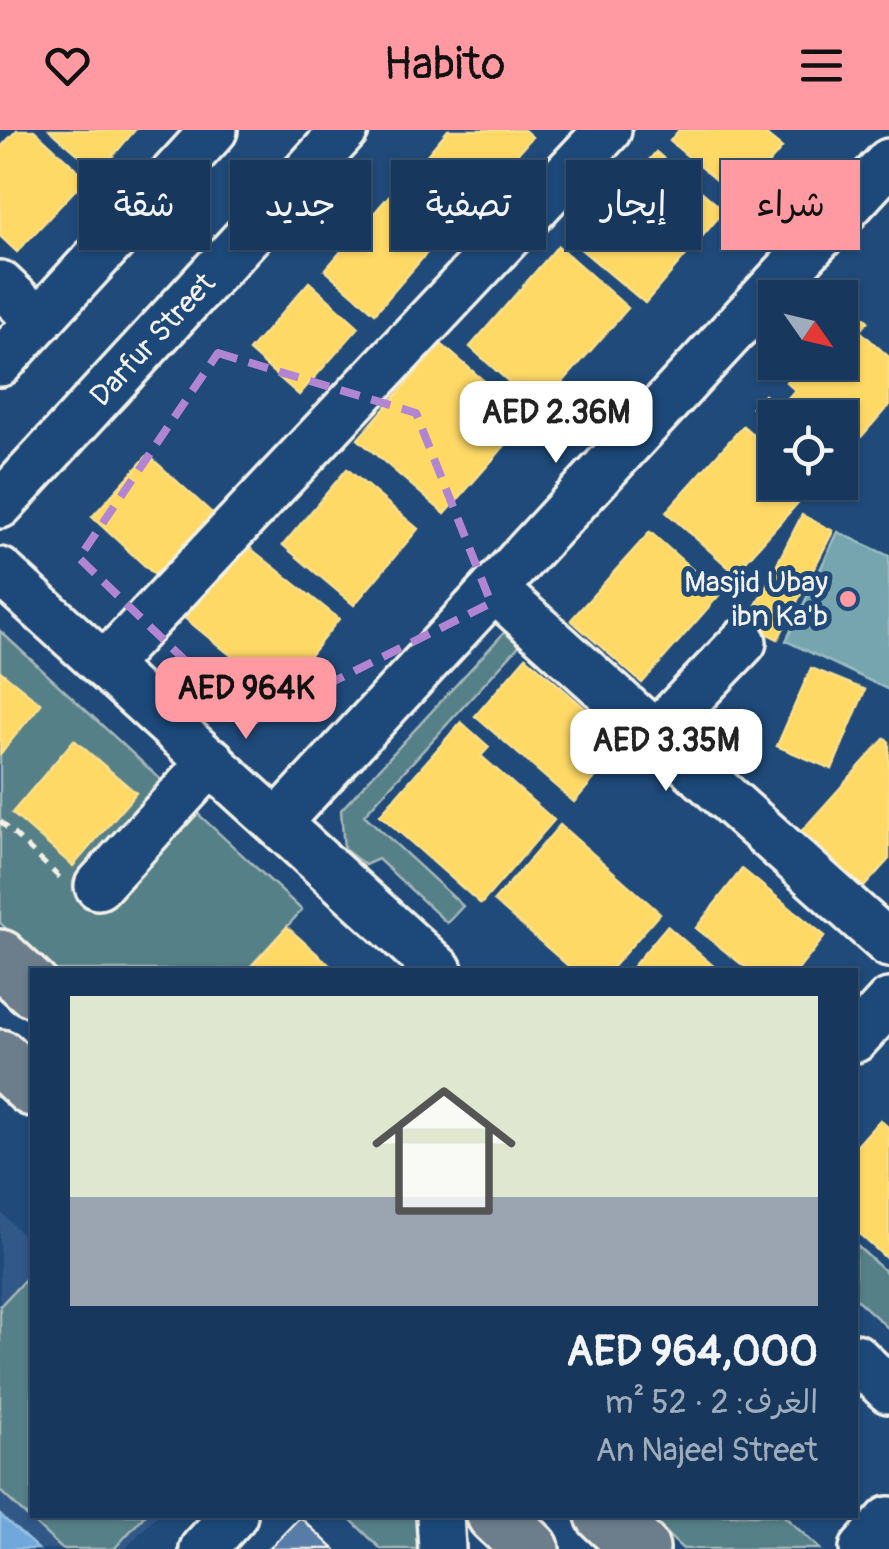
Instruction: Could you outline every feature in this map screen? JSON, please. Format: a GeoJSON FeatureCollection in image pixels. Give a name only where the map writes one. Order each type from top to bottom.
{"type":"FeatureCollection","features":[{"type":"Feature","properties":{"kind":"main road"},"geometry":{"type":"LineString","coordinates":[[0,958],[30,986]]}},
{"type":"Feature","properties":{"kind":"main road"},"geometry":{"type":"LineString","coordinates":[[0,1058],[30,1086]]}},
{"type":"Feature","properties":{"kind":"main road"},"geometry":{"type":"LineString","coordinates":[[498,1518],[531,1549]]}},
{"type":"Feature","properties":{"kind":"main road"},"geometry":{"type":"LineString","coordinates":[[607,1518],[641,1549]]}},
{"type":"Feature","properties":{"kind":"street"},"geometry":{"type":"LineString","coordinates":[[0,363],[214,130]]}},
{"type":"Feature","properties":{"kind":"street","name":"Darfur Street"},"geometry":{"type":"LineString","coordinates":[[0,505],[346,130]]}},
{"type":"Feature","properties":{"kind":"street"},"geometry":{"type":"LineString","coordinates":[[105,665],[608,130]]}},
{"type":"Feature","properties":{"kind":"street"},"geometry":{"type":"LineString","coordinates":[[278,822],[889,162]]}},
{"type":"Feature","properties":{"kind":"street"},"geometry":{"type":"LineString","coordinates":[[0,284],[39,320]]}},
{"type":"Feature","properties":{"kind":"street"},"geometry":{"type":"LineString","coordinates":[[0,571],[437,968]]}},
{"type":"Feature","properties":{"kind":"street"},"geometry":{"type":"LineString","coordinates":[[494,589],[889,944]]}},
{"type":"Feature","properties":{"kind":"street"},"geometry":{"type":"LineString","coordinates":[[655,734],[743,642]]}},
{"type":"Feature","properties":{"kind":"street"},"geometry":{"type":"LineString","coordinates":[[98,886],[212,761]]}},
{"type":"Feature","properties":{"kind":"street"},"geometry":{"type":"LineString","coordinates":[[858,1036],[889,1002]]}},
{"type":"Feature","properties":{"kind":"street"},"geometry":{"type":"LineString","coordinates":[[858,1360],[889,1390]]}},
{"type":"Feature","properties":{"kind":"street"},"geometry":{"type":"LineString","coordinates":[[203,1549],[231,1518]]}},
{"type":"Feature","properties":{"kind":"street"},"geometry":{"type":"LineString","coordinates":[[440,1518],[442,1549]]}},
{"type":"Feature","properties":{"kind":"street"},"geometry":{"type":"LineString","coordinates":[[863,1549],[889,1520]]}},
{"type":"Feature","properties":{"kind":"path"},"geometry":{"type":"LineString","coordinates":[[0,821],[84,902],[98,886]]}},
{"type":"Feature","properties":{"kind":"highlighted area"},"geometry":{"type":"Polygon","coordinates":[[[218,353],[416,413],[491,603],[250,723],[79,558],[218,353]]]}},
{"type":"Feature","properties":{"kind":"shaded area"},"geometry":{"type":"Polygon","coordinates":[[[0,1211],[30,1243],[30,1518],[154,1518],[125,1549],[0,1549],[0,1211]]]}},
{"type":"Feature","properties":{"kind":"green space"},"geometry":{"type":"Polygon","coordinates":[[[512,624],[527,637],[364,815],[463,906],[447,923],[378,859],[365,865],[344,849],[341,810],[512,624]]]}},
{"type":"Feature","properties":{"kind":"green space"},"geometry":{"type":"Polygon","coordinates":[[[0,631],[302,910],[249,968],[50,968],[0,923],[0,631]]]}},
{"type":"Feature","properties":{"kind":"green space"},"geometry":{"type":"Polygon","coordinates":[[[858,1247],[889,1275],[889,1329],[858,1301],[858,1247]]]}},
{"type":"Feature","properties":{"kind":"green space"},"geometry":{"type":"Polygon","coordinates":[[[30,1274],[30,1518],[142,1518],[114,1549],[62,1549],[0,1491],[0,1306],[30,1274]]]}},
{"type":"Feature","properties":{"kind":"green space"},"geometry":{"type":"Polygon","coordinates":[[[349,1518],[420,1518],[420,1549],[381,1549],[349,1518]]]}},
{"type":"Feature","properties":{"kind":"green space"},"geometry":{"type":"Polygon","coordinates":[[[649,1518],[786,1518],[820,1549],[683,1549],[649,1518]]]}},
{"type":"Feature","properties":{"kind":"building: سكن"},"geometry":{"type":"Polygon","coordinates":[[[17,130],[34,130],[79,172],[79,186],[17,252],[0,236],[0,148],[17,130]]]}},
{"type":"Feature","properties":{"kind":"building: سكن"},"geometry":{"type":"Polygon","coordinates":[[[50,130],[135,130],[109,160],[85,160],[50,130]]]}},
{"type":"Feature","properties":{"kind":"building: سكن"},"geometry":{"type":"Polygon","coordinates":[[[448,130],[524,130],[532,137],[512,160],[423,160],[448,130]]]}},
{"type":"Feature","properties":{"kind":"building: سكن"},"geometry":{"type":"Polygon","coordinates":[[[679,130],[771,130],[766,135],[782,148],[772,160],[721,160],[721,184],[701,167],[701,160],[692,160],[670,141],[679,130]]]}},
{"type":"Feature","properties":{"kind":"building: سكن"},"geometry":{"type":"Polygon","coordinates":[[[656,152],[665,160],[649,160],[656,152]]]}},
{"type":"Feature","properties":{"kind":"building: سكن"},"geometry":{"type":"Polygon","coordinates":[[[701,191],[721,208],[721,214],[701,238],[701,191]]]}},
{"type":"Feature","properties":{"kind":"building: سكن"},"geometry":{"type":"Polygon","coordinates":[[[391,194],[391,250],[429,250],[375,313],[325,270],[342,250],[371,250],[371,217],[391,194]]]}},
{"type":"Feature","properties":{"kind":"building: سكن"},"geometry":{"type":"Polygon","coordinates":[[[558,246],[628,308],[539,409],[470,347],[558,246]]]}},
{"type":"Feature","properties":{"kind":"building: سكن"},"geometry":{"type":"Polygon","coordinates":[[[582,250],[691,250],[645,303],[582,250]]]}},
{"type":"Feature","properties":{"kind":"building: سكن"},"geometry":{"type":"Polygon","coordinates":[[[309,282],[359,327],[299,395],[249,351],[309,282]]]}},
{"type":"Feature","properties":{"kind":"building: سكن"},"geometry":{"type":"Polygon","coordinates":[[[858,313],[868,321],[858,333],[858,313]]]}},
{"type":"Feature","properties":{"kind":"building: سكن"},"geometry":{"type":"Polygon","coordinates":[[[861,332],[889,357],[889,405],[858,440],[858,400],[786,400],[795,390],[786,382],[858,380],[861,332]]]}},
{"type":"Feature","properties":{"kind":"building: سكن"},"geometry":{"type":"Polygon","coordinates":[[[441,344],[528,419],[445,514],[358,439],[441,344]]]}},
{"type":"Feature","properties":{"kind":"building: سكن"},"geometry":{"type":"Polygon","coordinates":[[[743,426],[758,439],[758,500],[800,500],[735,573],[666,512],[743,426]]]}},
{"type":"Feature","properties":{"kind":"building: سكن"},"geometry":{"type":"Polygon","coordinates":[[[148,455],[214,515],[157,577],[92,517],[148,455]]]}},
{"type":"Feature","properties":{"kind":"building: سكن"},"geometry":{"type":"Polygon","coordinates":[[[347,469],[418,529],[354,605],[283,545],[347,469]]]}},
{"type":"Feature","properties":{"kind":"building: سكن"},"geometry":{"type":"Polygon","coordinates":[[[802,515],[833,531],[778,639],[747,623],[802,515]]]}},
{"type":"Feature","properties":{"kind":"building: سكن"},"geometry":{"type":"Polygon","coordinates":[[[650,532],[720,594],[642,683],[571,620],[650,532]]]}},
{"type":"Feature","properties":{"kind":"building: سكن"},"geometry":{"type":"Polygon","coordinates":[[[241,541],[339,619],[279,694],[181,615],[241,541]]]}},
{"type":"Feature","properties":{"kind":"building: سكن"},"geometry":{"type":"Polygon","coordinates":[[[526,657],[625,743],[574,802],[475,716],[526,657]]]}},
{"type":"Feature","properties":{"kind":"building: سكن"},"geometry":{"type":"Polygon","coordinates":[[[811,668],[865,690],[832,769],[777,746],[811,668]]]}},
{"type":"Feature","properties":{"kind":"building: سكن"},"geometry":{"type":"Polygon","coordinates":[[[0,671],[41,704],[0,754],[0,671]]]}},
{"type":"Feature","properties":{"kind":"building: سكن"},"geometry":{"type":"Polygon","coordinates":[[[461,722],[489,747],[481,756],[554,820],[481,904],[380,815],[461,722]]]}},
{"type":"Feature","properties":{"kind":"building: سكن"},"geometry":{"type":"Polygon","coordinates":[[[885,738],[889,742],[889,859],[861,890],[799,834],[885,738]]]}},
{"type":"Feature","properties":{"kind":"building: سكن"},"geometry":{"type":"Polygon","coordinates":[[[74,740],[136,793],[73,866],[12,813],[74,740]]]}},
{"type":"Feature","properties":{"kind":"building: سكن"},"geometry":{"type":"Polygon","coordinates":[[[560,825],[660,913],[612,968],[571,968],[494,901],[560,825]]]}},
{"type":"Feature","properties":{"kind":"building: سكن"},"geometry":{"type":"Polygon","coordinates":[[[742,869],[825,936],[800,968],[746,968],[696,928],[742,869]]]}},
{"type":"Feature","properties":{"kind":"building: سكن"},"geometry":{"type":"Polygon","coordinates":[[[667,926],[716,968],[632,968],[667,926]]]}},
{"type":"Feature","properties":{"kind":"building: سكن"},"geometry":{"type":"Polygon","coordinates":[[[287,927],[333,968],[250,968],[287,927]]]}},
{"type":"Feature","properties":{"kind":"building: سكن"},"geometry":{"type":"Polygon","coordinates":[[[880,1120],[889,1128],[889,1261],[858,1233],[858,1145],[880,1120]]]}},
{"type":"Feature","properties":{"kind":"building: مدارس"},"geometry":{"type":"Polygon","coordinates":[[[0,1515],[38,1549],[0,1549],[0,1515]]]}},
{"type":"Feature","properties":{"kind":"building: مرافق عامة","name":"Masjid Ubay ibn Ka'b"},"geometry":{"type":"Polygon","coordinates":[[[838,532],[889,556],[889,690],[786,641],[838,532]]]}},
{"type":"Feature","properties":{"kind":"building: أخرى"},"geometry":{"type":"Polygon","coordinates":[[[301,1518],[334,1549],[269,1549],[301,1518]]]}},
{"type":"Feature","properties":{"kind":"place","name":"Masjid Ubay ibn Ka'b"},"geometry":{"type":"Point","coordinates":[848,599]}}]}
